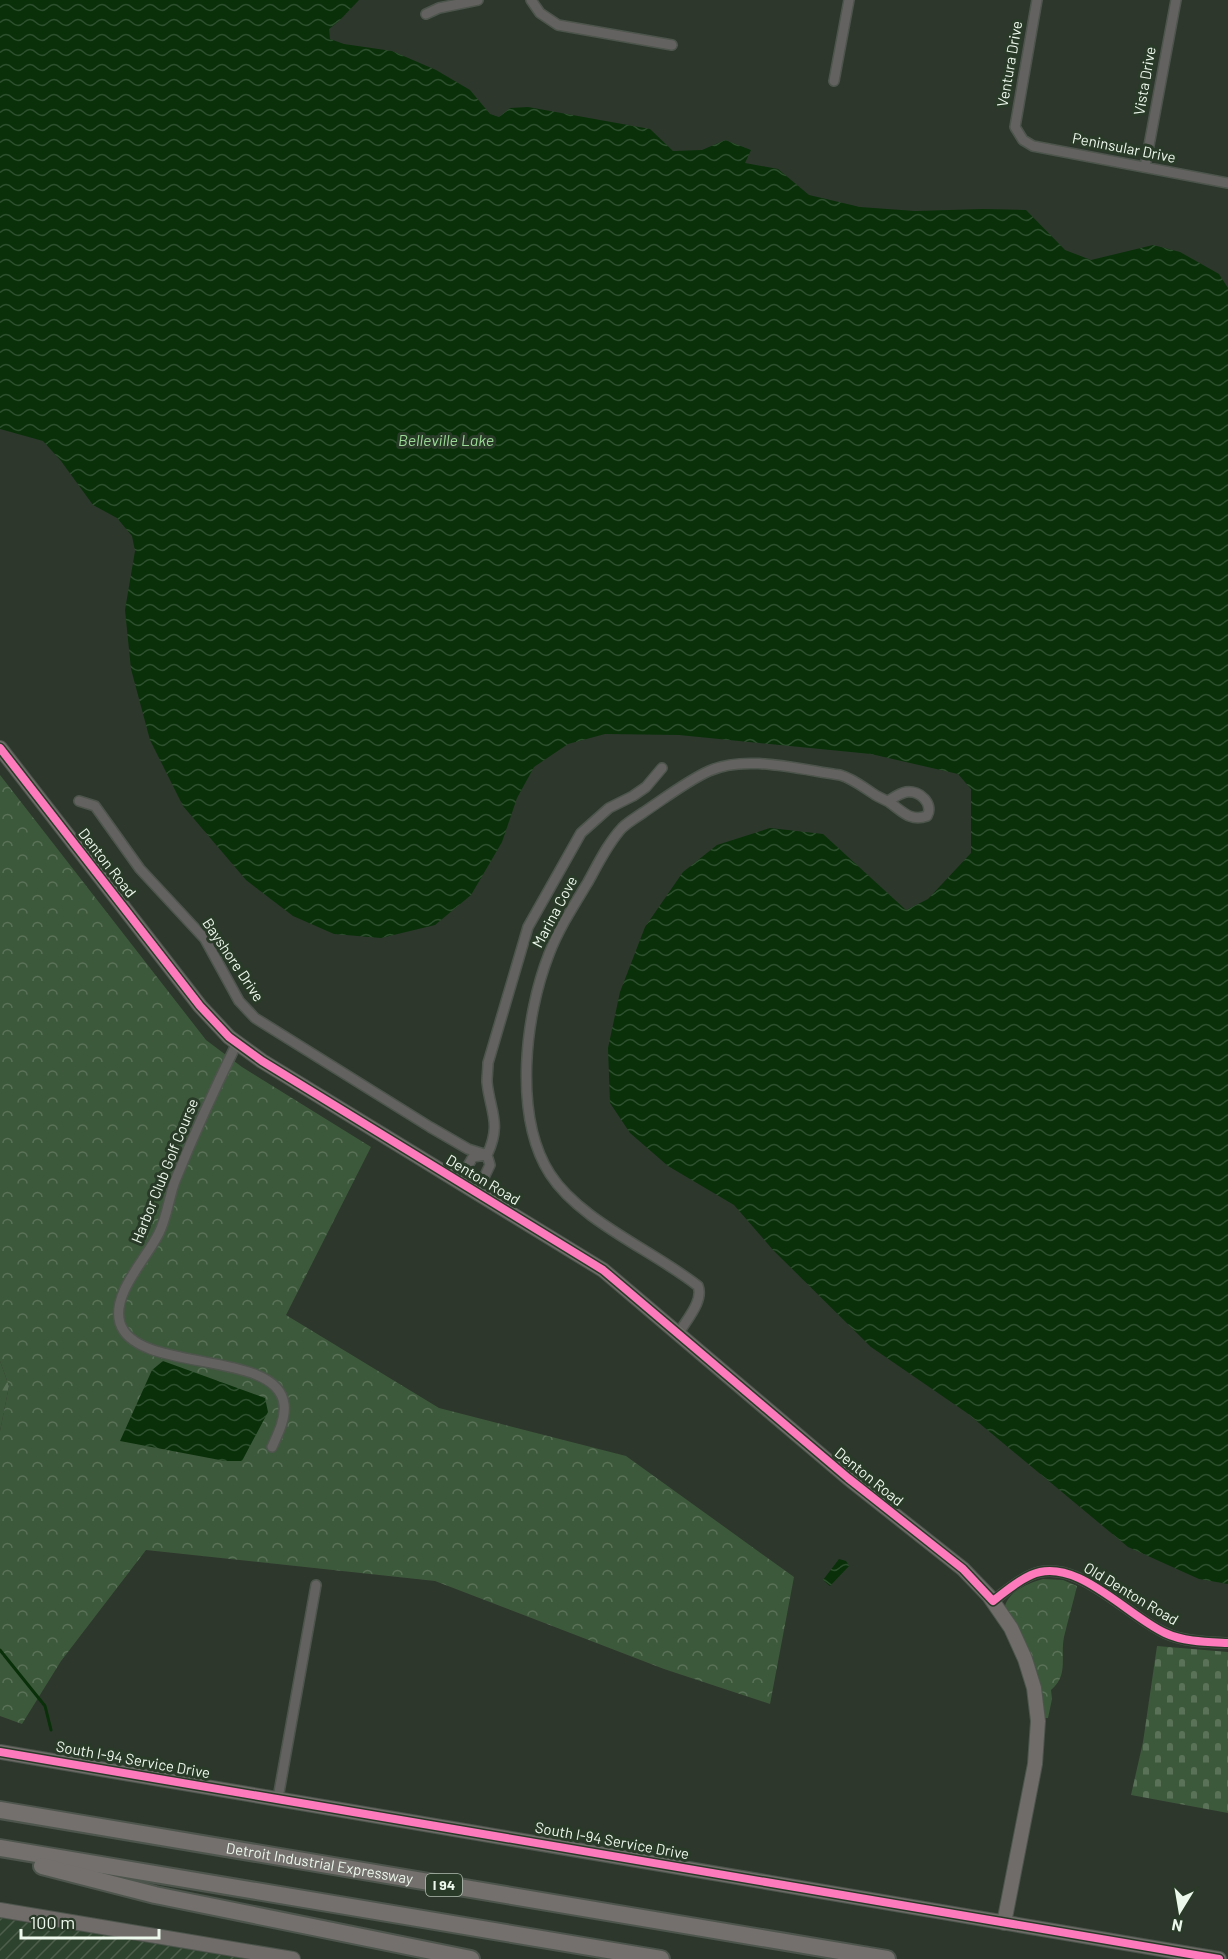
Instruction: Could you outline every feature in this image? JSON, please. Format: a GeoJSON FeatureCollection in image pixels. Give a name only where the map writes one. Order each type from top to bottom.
{"type":"FeatureCollection","features":[{"type":"Feature","properties":{"kind":"highway","name":"Detroit Industrial Expressway"},"geometry":{"type":"LineString","coordinates":[[0,1810],[887,1959]]}},
{"type":"Feature","properties":{"kind":"highway"},"geometry":{"type":"LineString","coordinates":[[0,1848],[661,1959]]}},
{"type":"Feature","properties":{"kind":"highway"},"geometry":{"type":"LineString","coordinates":[[0,1859],[595,1959]]}},
{"type":"Feature","properties":{"kind":"highway"},"geometry":{"type":"LineString","coordinates":[[42,1866],[155,1895],[471,1959]]}},
{"type":"Feature","properties":{"kind":"street"},"geometry":{"type":"LineString","coordinates":[[426,14],[478,0]]}},
{"type":"Feature","properties":{"kind":"street"},"geometry":{"type":"LineString","coordinates":[[531,0],[540,13],[558,26],[672,45]]}},
{"type":"Feature","properties":{"kind":"street"},"geometry":{"type":"LineString","coordinates":[[834,81],[849,0]]}},
{"type":"Feature","properties":{"kind":"street","name":"Ventura Drive"},"geometry":{"type":"LineString","coordinates":[[1018,134],[1015,127],[1016,116],[1037,0]]}},
{"type":"Feature","properties":{"kind":"street","name":"Vista Drive"},"geometry":{"type":"LineString","coordinates":[[1145,167],[1176,0]]}},
{"type":"Feature","properties":{"kind":"street","name":"Peninsular Drive"},"geometry":{"type":"LineString","coordinates":[[1018,134],[1032,146],[1228,183]]}},
{"type":"Feature","properties":{"kind":"street","name":"Denton Road"},"geometry":{"type":"LineString","coordinates":[[0,748],[200,1006],[237,1043],[262,1061],[596,1266],[679,1333],[848,1478],[963,1569],[993,1600],[1011,1628],[1025,1659],[1034,1688],[1038,1721],[1035,1764],[1004,1923]]}},
{"type":"Feature","properties":{"kind":"street","name":"Marina Cove"},"geometry":{"type":"LineString","coordinates":[[679,1333],[699,1299],[698,1286],[573,1202],[550,1174],[538,1148],[529,1113],[527,1051],[534,1001],[549,954],[558,932],[599,861],[624,826],[664,798],[710,771],[731,765],[753,764],[840,775],[888,801]]}},
{"type":"Feature","properties":{"kind":"street"},"geometry":{"type":"LineString","coordinates":[[477,1192],[490,1165],[487,1155],[495,1128],[488,1083],[488,1063],[528,927],[581,833],[609,808],[633,796],[646,786],[662,768]]}},
{"type":"Feature","properties":{"kind":"street","name":"Bayshore Drive"},"geometry":{"type":"LineString","coordinates":[[79,801],[94,806],[140,869],[205,939],[239,1001],[255,1018],[430,1127],[468,1149],[487,1155]]}},
{"type":"Feature","properties":{"kind":"street","name":"Harbor Club Golf Course"},"geometry":{"type":"LineString","coordinates":[[237,1043],[176,1180],[159,1233],[124,1292],[119,1315],[125,1333],[137,1344],[250,1373],[276,1387],[282,1397],[284,1412],[279,1434],[272,1447]]}},
{"type":"Feature","properties":{"kind":"street"},"geometry":{"type":"LineString","coordinates":[[459,1181],[473,1157],[487,1155]]}},
{"type":"Feature","properties":{"kind":"street","name":"Old Denton Road"},"geometry":{"type":"LineString","coordinates":[[993,1600],[1030,1575],[1045,1570],[1062,1571],[1080,1577],[1167,1634],[1189,1640],[1228,1643]]}},
{"type":"Feature","properties":{"kind":"street"},"geometry":{"type":"LineString","coordinates":[[278,1798],[316,1586]]}},
{"type":"Feature","properties":{"kind":"street","name":"South I-94 Service Drive"},"geometry":{"type":"LineString","coordinates":[[0,1752],[1220,1959]]}},
{"type":"Feature","properties":{"kind":"street"},"geometry":{"type":"LineString","coordinates":[[0,1910],[293,1959]]}},
{"type":"Feature","properties":{"kind":"shaded area"},"geometry":{"type":"Polygon","coordinates":[[[0,1918],[168,1946],[247,1959],[0,1959],[0,1918]]]}},
{"type":"Feature","properties":{"kind":"green space"},"geometry":{"type":"Polygon","coordinates":[[[0,775],[206,1040],[242,1067],[371,1147],[286,1315],[439,1408],[626,1456],[794,1577],[770,1704],[664,1669],[435,1581],[146,1550],[61,1661],[22,1724],[0,1716],[0,1431],[9,1386],[0,1361],[0,775]]]}},
{"type":"Feature","properties":{"kind":"green space"},"geometry":{"type":"Polygon","coordinates":[[[0,1361],[9,1386],[0,1431],[0,1361]]]}},
{"type":"Feature","properties":{"kind":"green space"},"geometry":{"type":"Polygon","coordinates":[[[1043,1579],[1063,1580],[1077,1586],[1064,1637],[1062,1672],[1057,1684],[1051,1690],[1052,1699],[1048,1718],[1045,1718],[1037,1674],[1027,1645],[1005,1606],[1015,1592],[1043,1579]]]}},
{"type":"Feature","properties":{"kind":"green space"},"geometry":{"type":"Polygon","coordinates":[[[1157,1646],[1228,1652],[1228,1813],[1131,1795],[1143,1742],[1157,1646]]]}},
{"type":"Feature","properties":{"kind":"water","name":"Belleville Lake"},"geometry":{"type":"Polygon","coordinates":[[[0,0],[359,0],[329,29],[330,39],[344,44],[392,51],[436,70],[470,90],[490,114],[499,117],[510,108],[528,107],[650,129],[673,151],[702,150],[725,140],[751,150],[745,163],[778,169],[809,195],[860,207],[915,211],[1026,210],[1065,250],[1091,260],[1153,245],[1180,252],[1219,274],[1228,288],[1228,1584],[1199,1579],[1128,1547],[967,1413],[871,1347],[773,1250],[734,1205],[668,1166],[630,1133],[610,1103],[608,1048],[620,992],[645,927],[683,872],[717,845],[770,828],[823,834],[906,910],[928,899],[971,853],[971,789],[958,774],[871,754],[679,735],[605,734],[568,744],[534,767],[517,798],[502,842],[471,895],[435,925],[381,938],[334,934],[293,916],[246,880],[183,806],[150,740],[131,669],[125,610],[135,551],[132,536],[117,518],[93,505],[61,461],[43,441],[0,429],[0,0]]]}},
{"type":"Feature","properties":{"kind":"water"},"geometry":{"type":"Polygon","coordinates":[[[163,1361],[265,1398],[268,1412],[242,1461],[225,1461],[120,1441],[152,1370],[163,1361]]]}},
{"type":"Feature","properties":{"kind":"water"},"geometry":{"type":"Polygon","coordinates":[[[839,1559],[846,1561],[849,1566],[830,1586],[823,1580],[839,1559]]]}},
{"type":"Feature","properties":{"kind":"waterway"},"geometry":{"type":"LineString","coordinates":[[0,1650],[45,1706],[51,1730]]}},
{"type":"Feature","properties":{"kind":"cycle path"},"geometry":{"type":"LineString","coordinates":[[0,748],[200,1006],[229,1037],[262,1061],[603,1270],[848,1478],[963,1569],[993,1601],[1016,1583],[1031,1575],[1048,1571],[1065,1573],[1100,1590],[1165,1633],[1188,1640],[1228,1643]]}},
{"type":"Feature","properties":{"kind":"cycle path"},"geometry":{"type":"LineString","coordinates":[[0,1752],[1219,1959]]}}]}
